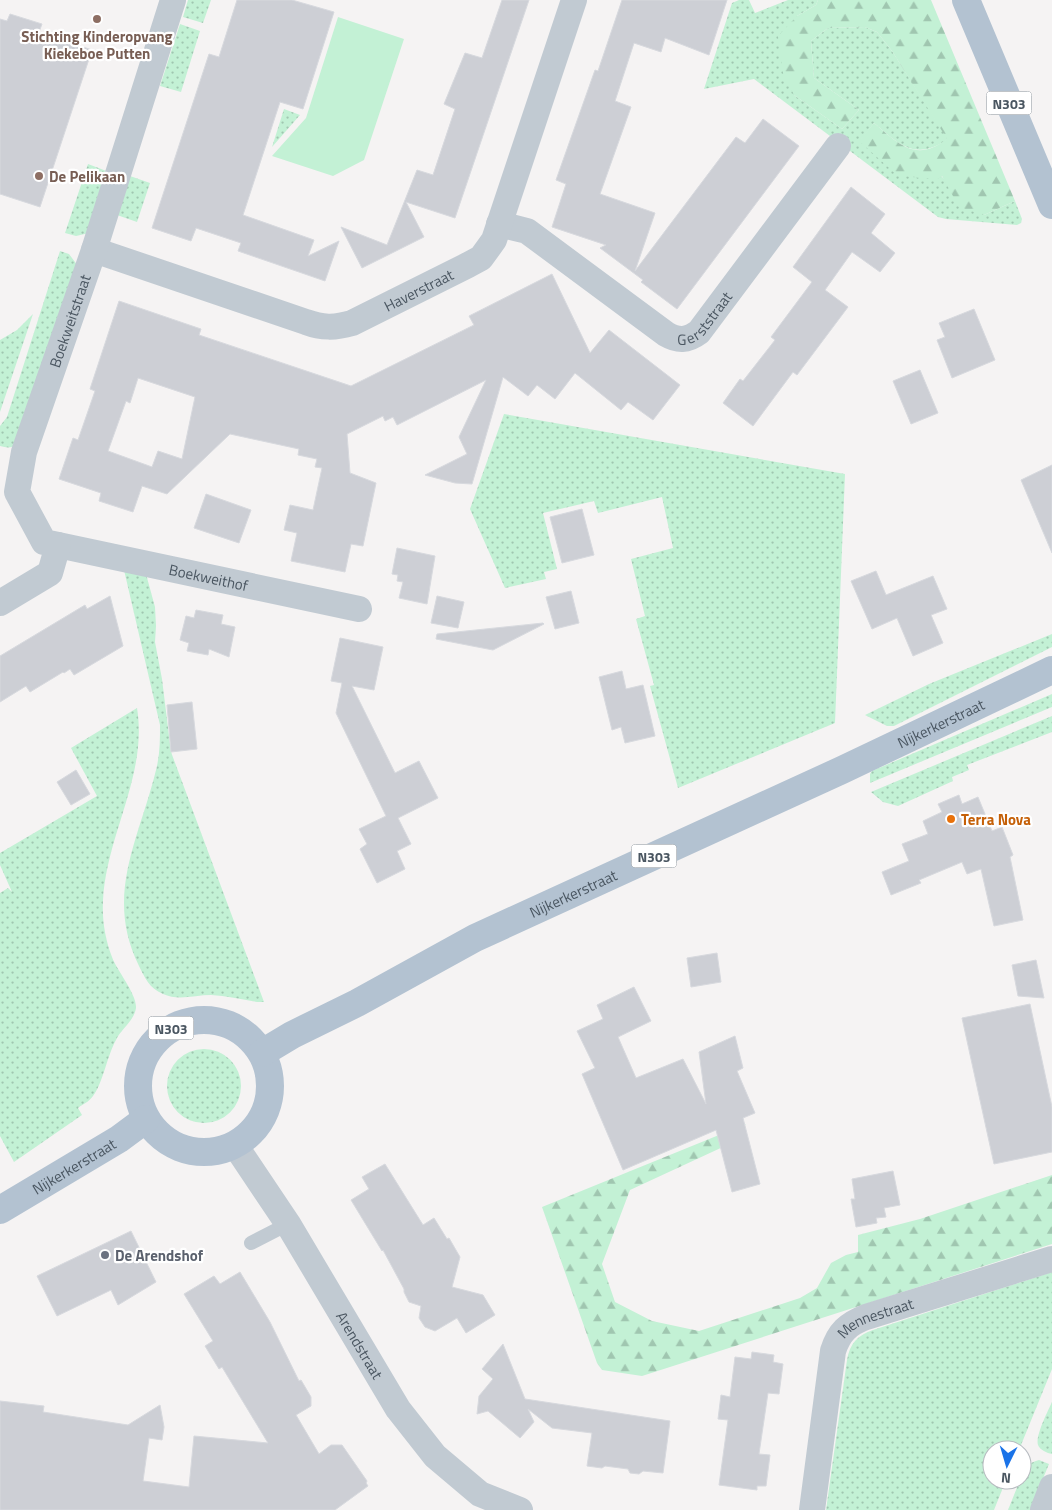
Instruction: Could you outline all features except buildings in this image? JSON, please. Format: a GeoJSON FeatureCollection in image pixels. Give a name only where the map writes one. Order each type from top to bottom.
{"type":"FeatureCollection","features":[{"type":"Feature","properties":{"kind":"main road","name":"N303"},"geometry":{"type":"LineString","coordinates":[[966,0],[1052,205]]}},
{"type":"Feature","properties":{"kind":"main road","name":"Nijkerkerstraat"},"geometry":{"type":"LineString","coordinates":[[262,1053],[292,1035],[357,1003],[475,938],[842,770],[1052,670]]}},
{"type":"Feature","properties":{"kind":"main road","name":"N303"},"geometry":{"type":"LineString","coordinates":[[191,1021],[218,1021],[232,1025],[249,1036],[262,1053],[270,1073],[270,1094],[264,1115],[252,1132],[235,1145],[216,1151],[195,1152],[176,1146],[159,1134],[146,1119],[139,1099],[138,1078],[143,1058],[155,1041],[171,1028],[191,1021]]}},
{"type":"Feature","properties":{"kind":"main road","name":"Nijkerkerstraat"},"geometry":{"type":"LineString","coordinates":[[0,1210],[119,1140],[146,1119]]}},
{"type":"Feature","properties":{"kind":"street","name":"Boekweitstraat"},"geometry":{"type":"LineString","coordinates":[[58,546],[44,542],[17,492],[17,484],[24,452],[94,250],[173,0]]}},
{"type":"Feature","properties":{"kind":"street","name":"Haverstraat"},"geometry":{"type":"LineString","coordinates":[[94,250],[312,324],[329,327],[352,323],[475,262],[488,249],[499,224],[574,0]]}},
{"type":"Feature","properties":{"kind":"street","name":"Gerststraat"},"geometry":{"type":"LineString","coordinates":[[499,224],[526,231],[666,334],[683,340],[691,338],[699,332],[838,146]]}},
{"type":"Feature","properties":{"kind":"street"},"geometry":{"type":"LineString","coordinates":[[0,603],[50,573],[58,546]]}},
{"type":"Feature","properties":{"kind":"street","name":"Boekweithof"},"geometry":{"type":"LineString","coordinates":[[58,546],[360,608]]}},
{"type":"Feature","properties":{"kind":"street","name":"Arendstraat"},"geometry":{"type":"LineString","coordinates":[[235,1145],[288,1224],[398,1409],[435,1456],[480,1494],[520,1510]]}},
{"type":"Feature","properties":{"kind":"street","name":"Mennestraat"},"geometry":{"type":"LineString","coordinates":[[812,1510],[834,1351],[837,1339],[843,1331],[854,1322],[866,1317],[1052,1259]]}},
{"type":"Feature","properties":{"kind":"street"},"geometry":{"type":"LineString","coordinates":[[1043,1510],[1052,1487]]}},
{"type":"Feature","properties":{"kind":"lane"},"geometry":{"type":"LineString","coordinates":[[251,1243],[288,1224]]}},
{"type":"Feature","properties":{"kind":"green space"},"geometry":{"type":"Polygon","coordinates":[[[188,0],[211,0],[203,23],[183,17],[188,0]]]}},
{"type":"Feature","properties":{"kind":"green space"},"geometry":{"type":"Polygon","coordinates":[[[739,0],[749,0],[755,13],[788,0],[818,0],[816,5],[797,16],[794,95],[842,129],[859,110],[814,78],[811,41],[828,28],[865,27],[877,32],[892,51],[948,139],[936,146],[917,150],[891,138],[874,123],[860,141],[941,176],[984,215],[1015,201],[1022,219],[1021,223],[1017,225],[938,217],[754,79],[704,89],[732,3],[739,0]]]}},
{"type":"Feature","properties":{"kind":"green space"},"geometry":{"type":"Polygon","coordinates":[[[818,0],[931,0],[1015,201],[984,215],[959,207],[942,176],[938,179],[897,175],[859,141],[874,123],[900,144],[917,150],[926,150],[947,139],[892,51],[877,32],[865,27],[828,28],[811,41],[814,78],[859,110],[842,129],[794,95],[783,73],[778,36],[797,16],[816,5],[818,0]]]}},
{"type":"Feature","properties":{"kind":"green space"},"geometry":{"type":"Polygon","coordinates":[[[338,17],[404,39],[364,160],[333,176],[272,156],[306,118],[338,17]]]}},
{"type":"Feature","properties":{"kind":"green space"},"geometry":{"type":"Polygon","coordinates":[[[180,24],[200,31],[181,92],[160,86],[180,24]]]}},
{"type":"Feature","properties":{"kind":"green space"},"geometry":{"type":"Polygon","coordinates":[[[284,109],[300,115],[272,147],[284,109]]]}},
{"type":"Feature","properties":{"kind":"green space"},"geometry":{"type":"Polygon","coordinates":[[[88,164],[109,172],[89,233],[76,236],[65,233],[88,164]]]}},
{"type":"Feature","properties":{"kind":"green space"},"geometry":{"type":"Polygon","coordinates":[[[130,176],[150,183],[137,222],[117,215],[130,176]]]}},
{"type":"Feature","properties":{"kind":"green space"},"geometry":{"type":"Polygon","coordinates":[[[60,251],[69,254],[78,266],[17,445],[13,447],[0,446],[0,426],[7,417],[60,251]]]}},
{"type":"Feature","properties":{"kind":"green space"},"geometry":{"type":"Polygon","coordinates":[[[33,314],[0,412],[0,340],[17,330],[33,314]]]}},
{"type":"Feature","properties":{"kind":"green space"},"geometry":{"type":"Polygon","coordinates":[[[504,414],[845,474],[835,723],[678,788],[650,686],[654,685],[636,619],[645,616],[631,559],[673,548],[662,497],[598,513],[594,501],[543,513],[557,569],[544,572],[546,579],[505,588],[470,509],[504,414]]]}},
{"type":"Feature","properties":{"kind":"green space"},"geometry":{"type":"Polygon","coordinates":[[[124,570],[146,574],[155,607],[155,642],[162,679],[171,752],[264,1002],[211,995],[175,997],[163,994],[154,989],[146,979],[129,940],[125,915],[125,891],[128,868],[157,764],[160,748],[160,725],[124,570]]]}},
{"type":"Feature","properties":{"kind":"green space"},"geometry":{"type":"Polygon","coordinates":[[[1052,634],[1052,647],[894,726],[887,726],[865,715],[929,684],[1052,634]]]}},
{"type":"Feature","properties":{"kind":"green space"},"geometry":{"type":"Polygon","coordinates":[[[1052,694],[1052,707],[870,783],[872,771],[1052,694]]]}},
{"type":"Feature","properties":{"kind":"green space"},"geometry":{"type":"Polygon","coordinates":[[[137,708],[139,733],[137,757],[132,781],[111,852],[103,901],[105,929],[110,950],[133,996],[136,1008],[135,1013],[116,1040],[93,1096],[78,1108],[82,1115],[14,1162],[0,1136],[0,893],[8,888],[12,892],[0,865],[0,853],[97,796],[71,748],[137,708]]]}},
{"type":"Feature","properties":{"kind":"green space"},"geometry":{"type":"Polygon","coordinates":[[[1052,716],[1052,732],[967,765],[969,770],[952,777],[953,781],[898,806],[883,802],[871,792],[1052,716]]]}},
{"type":"Feature","properties":{"kind":"green space"},"geometry":{"type":"Polygon","coordinates":[[[204,1049],[218,1052],[230,1060],[238,1072],[241,1086],[238,1100],[230,1112],[218,1120],[204,1123],[190,1120],[178,1112],[170,1100],[167,1086],[170,1072],[178,1060],[190,1052],[204,1049]]]}},
{"type":"Feature","properties":{"kind":"green space"},"geometry":{"type":"Polygon","coordinates":[[[746,1124],[725,1146],[630,1190],[602,1264],[615,1302],[652,1321],[699,1331],[800,1298],[817,1288],[831,1263],[846,1255],[858,1252],[858,1235],[920,1219],[1052,1175],[1052,1244],[642,1376],[602,1370],[597,1363],[542,1207],[746,1124]]]}},
{"type":"Feature","properties":{"kind":"green space"},"geometry":{"type":"Polygon","coordinates":[[[1052,1272],[1052,1369],[1023,1440],[982,1440],[982,1490],[1002,1490],[994,1510],[826,1510],[847,1360],[855,1340],[873,1330],[1052,1272]]]}},
{"type":"Feature","properties":{"kind":"green space"},"geometry":{"type":"Polygon","coordinates":[[[1052,1402],[1052,1454],[1040,1448],[1038,1436],[1052,1402]]]}},
{"type":"Feature","properties":{"kind":"green space"},"geometry":{"type":"Polygon","coordinates":[[[1039,1460],[1049,1464],[1030,1510],[1008,1510],[1016,1490],[1032,1490],[1032,1463],[1039,1460]]]}},
{"type":"Feature","properties":{"kind":"place","name":"Stichting Kinderopvang Kiekeboe Putten"},"geometry":{"type":"Point","coordinates":[97,19]}},
{"type":"Feature","properties":{"kind":"place","name":"De Pelikaan"},"geometry":{"type":"Point","coordinates":[39,176]}},
{"type":"Feature","properties":{"kind":"place","name":"Terra Nova"},"geometry":{"type":"Point","coordinates":[951,819]}},
{"type":"Feature","properties":{"kind":"place","name":"De Arendshof"},"geometry":{"type":"Point","coordinates":[105,1255]}}]}
